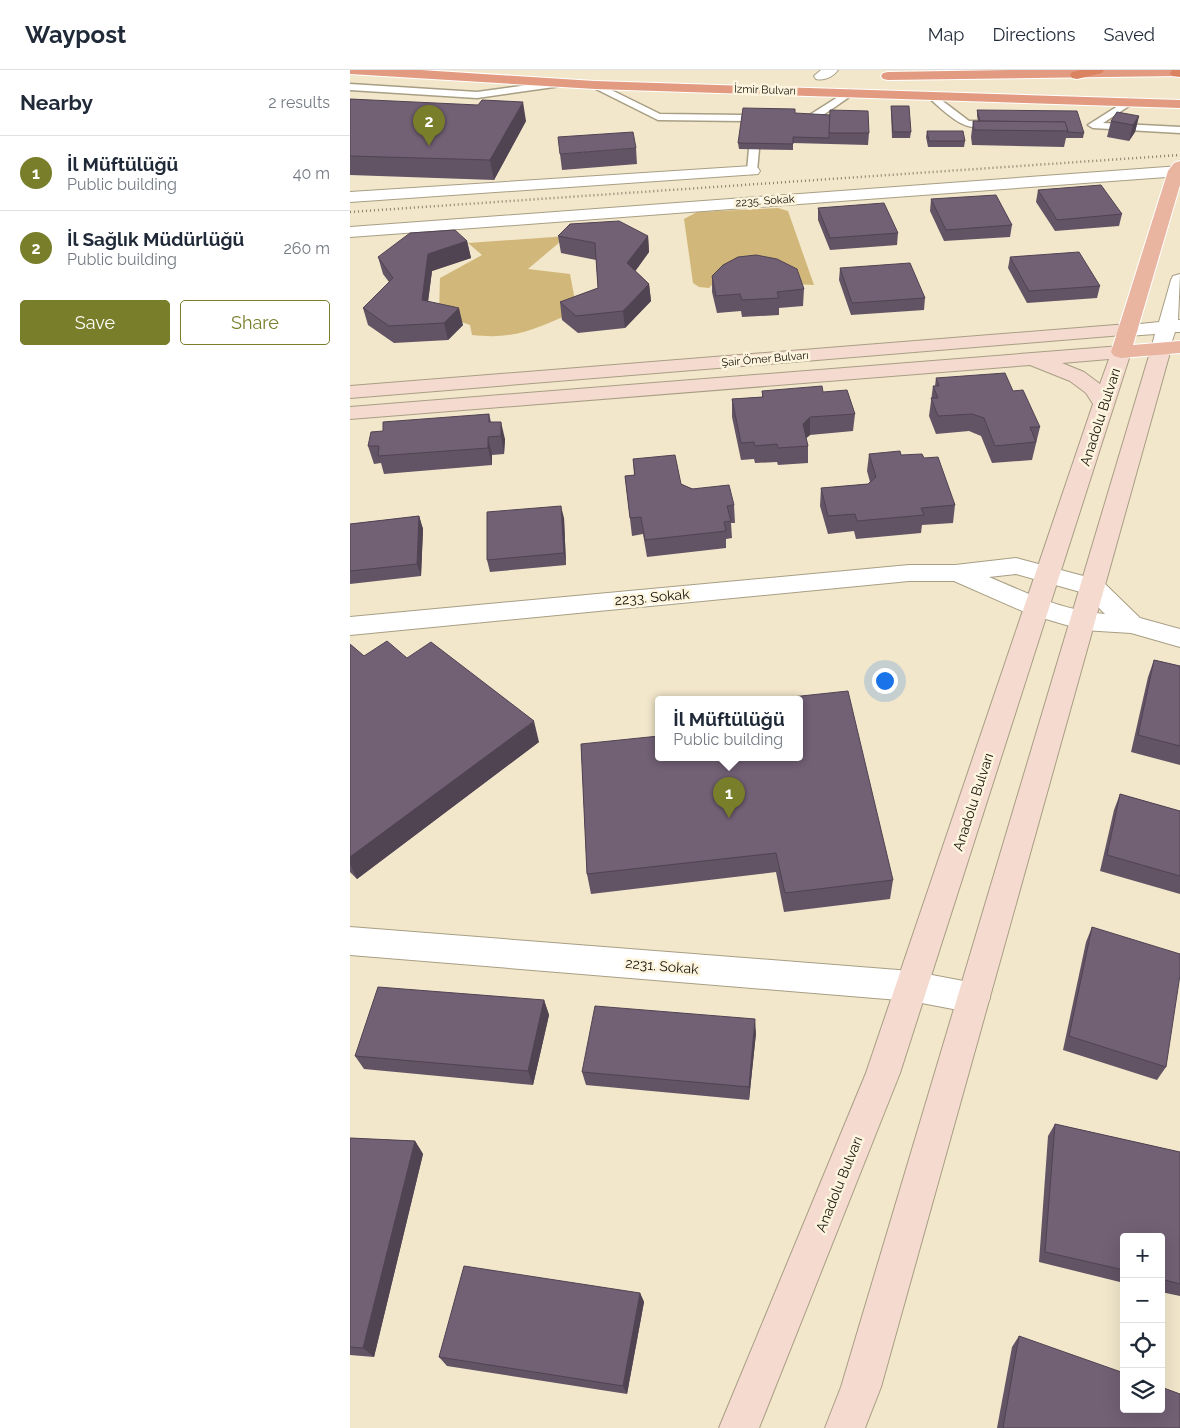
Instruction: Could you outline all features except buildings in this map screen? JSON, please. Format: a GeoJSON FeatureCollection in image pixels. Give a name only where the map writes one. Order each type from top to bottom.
{"type":"FeatureCollection","features":[{"type":"Feature","properties":{"kind":"highway","name":"İzmir Bulvarı"},"geometry":{"type":"LineString","coordinates":[[350,70],[594,85],[1180,104]]}},
{"type":"Feature","properties":{"kind":"highway"},"geometry":{"type":"LineString","coordinates":[[1077,75],[1097,70]]}},
{"type":"Feature","properties":{"kind":"highway"},"geometry":{"type":"LineString","coordinates":[[878,76],[911,73],[1077,75],[1179,72]]}},
{"type":"Feature","properties":{"kind":"highway"},"geometry":{"type":"LineString","coordinates":[[1179,72],[1170,79],[1168,86],[1172,93],[1180,98]]}},
{"type":"Feature","properties":{"kind":"main road","name":"Anadolu Bulvarı"},"geometry":{"type":"LineString","coordinates":[[739,1428],[883,1073],[1038,608],[1179,170]]}},
{"type":"Feature","properties":{"kind":"main road","name":"Şair Ömer Bulvarı"},"geometry":{"type":"LineString","coordinates":[[350,392],[1172,337]]}},
{"type":"Feature","properties":{"kind":"main road"},"geometry":{"type":"LineString","coordinates":[[845,1428],[862,1387],[1093,587],[1172,337]]}},
{"type":"Feature","properties":{"kind":"main road","name":"Şair Ömer Bulvarı"},"geometry":{"type":"LineString","coordinates":[[350,413],[1020,360],[1125,341]]}},
{"type":"Feature","properties":{"kind":"main road"},"geometry":{"type":"LineString","coordinates":[[1020,360],[1042,363],[1068,371],[1086,382],[1104,405]]}},
{"type":"Feature","properties":{"kind":"street","name":"2235. Sokak"},"geometry":{"type":"LineString","coordinates":[[350,232],[1179,170]]}},
{"type":"Feature","properties":{"kind":"street"},"geometry":{"type":"LineString","coordinates":[[350,197],[752,171]]}},
{"type":"Feature","properties":{"kind":"street"},"geometry":{"type":"LineString","coordinates":[[1172,337],[1180,280]]}},
{"type":"Feature","properties":{"kind":"street","name":"2233. Sokak"},"geometry":{"type":"LineString","coordinates":[[350,626],[909,573],[955,573],[1016,566],[1093,587]]}},
{"type":"Feature","properties":{"kind":"street","name":"2233. Sokak"},"geometry":{"type":"LineString","coordinates":[[955,573],[1038,608],[1083,621],[1131,624],[1180,638]]}},
{"type":"Feature","properties":{"kind":"street"},"geometry":{"type":"LineString","coordinates":[[1093,587],[1131,624]]}},
{"type":"Feature","properties":{"kind":"street","name":"2231. Sokak"},"geometry":{"type":"LineString","coordinates":[[350,941],[912,986],[974,998]]}},
{"type":"Feature","properties":{"kind":"lane"},"geometry":{"type":"LineString","coordinates":[[454,102],[477,95],[565,83]]}},
{"type":"Feature","properties":{"kind":"lane"},"geometry":{"type":"LineString","coordinates":[[594,85],[658,117],[743,118]]}},
{"type":"Feature","properties":{"kind":"lane"},"geometry":{"type":"LineString","coordinates":[[350,87],[477,95]]}},
{"type":"Feature","properties":{"kind":"lane"},"geometry":{"type":"LineString","coordinates":[[795,119],[810,119],[849,93]]}},
{"type":"Feature","properties":{"kind":"lane"},"geometry":{"type":"LineString","coordinates":[[932,96],[967,124],[978,124]]}},
{"type":"Feature","properties":{"kind":"lane"},"geometry":{"type":"LineString","coordinates":[[1129,102],[1091,125],[1180,130]]}},
{"type":"Feature","properties":{"kind":"lane"},"geometry":{"type":"LineString","coordinates":[[752,171],[754,149]]}},
{"type":"Feature","properties":{"kind":"shaded area"},"geometry":{"type":"Polygon","coordinates":[[[778,208],[788,211],[814,285],[717,280],[709,288],[699,287],[693,283],[684,219],[697,212],[778,208]]]}},
{"type":"Feature","properties":{"kind":"shaded area"},"geometry":{"type":"Polygon","coordinates":[[[567,236],[528,269],[570,274],[577,311],[526,331],[502,336],[472,335],[470,325],[439,314],[440,278],[482,255],[468,243],[567,236]]]}},
{"type":"Feature","properties":{"kind":"railway"},"geometry":{"type":"LineString","coordinates":[[350,212],[1180,155]]}},
{"type":"Feature","properties":{"kind":"place","name":"İl Sağlık Müdürlüğü"},"geometry":{"type":"Point","coordinates":[429,146]}},
{"type":"Feature","properties":{"kind":"place","name":"İl Müftülüğü"},"geometry":{"type":"Point","coordinates":[729,818]}}]}
